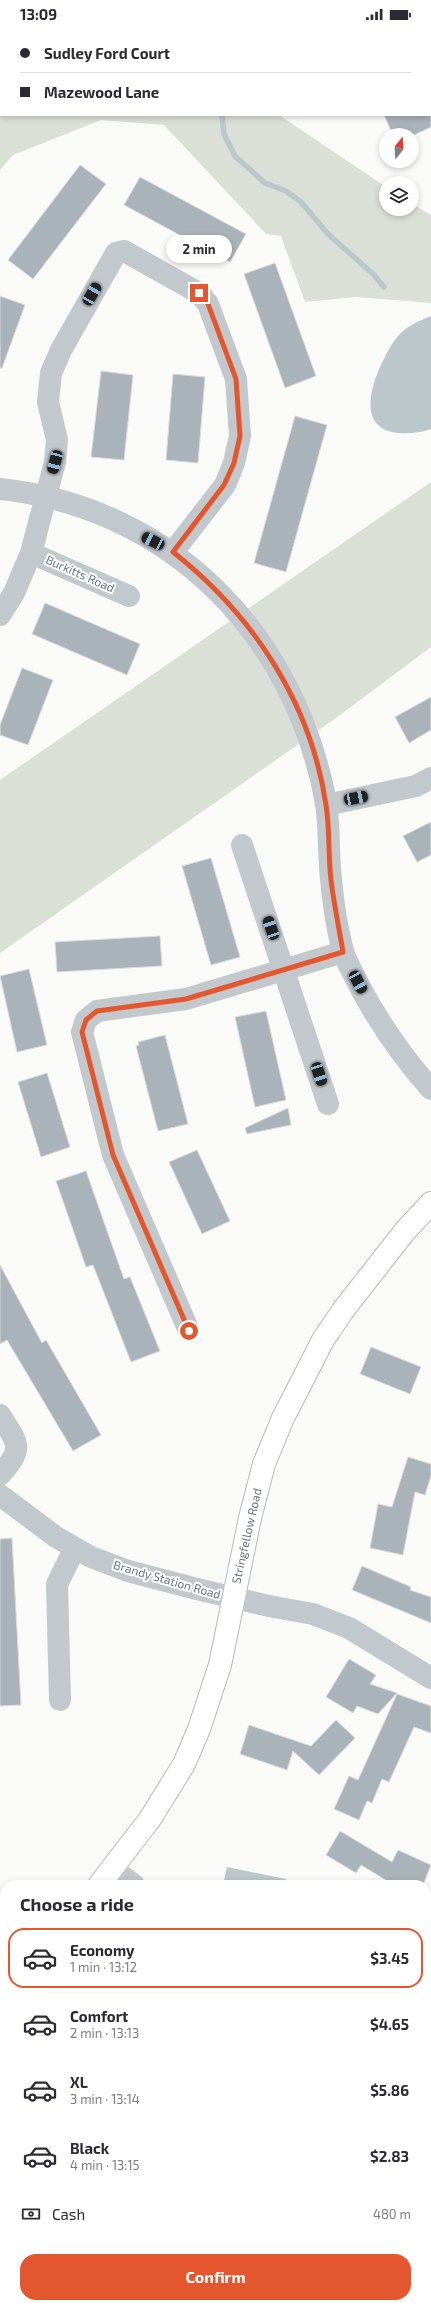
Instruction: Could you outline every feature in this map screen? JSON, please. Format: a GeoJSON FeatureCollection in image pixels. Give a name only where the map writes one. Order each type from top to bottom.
{"type":"FeatureCollection","features":[{"type":"Feature","properties":{"kind":"main road","name":"Stringfellow Road"},"geometry":{"type":"LineString","coordinates":[[103,1880],[150,1819],[184,1764],[199,1729],[220,1665],[233,1598],[264,1464],[283,1418],[323,1340],[344,1309],[405,1231],[431,1203]]}},
{"type":"Feature","properties":{"kind":"street","name":"Burkitts Road"},"geometry":{"type":"LineString","coordinates":[[0,615],[14,593],[31,553],[55,462],[56,440],[48,402],[51,373],[61,350],[116,253],[124,251],[199,293],[208,304],[236,379],[240,436],[234,463],[224,485],[173,552]]}},
{"type":"Feature","properties":{"kind":"street"},"geometry":{"type":"LineString","coordinates":[[0,489],[46,496],[114,521],[173,552],[192,567],[232,606],[266,649],[281,673],[303,722],[314,753],[326,804],[331,880],[343,952],[390,1039],[431,1090]]}},
{"type":"Feature","properties":{"kind":"street","name":"Burkitts Road"},"geometry":{"type":"LineString","coordinates":[[31,553],[129,596]]}},
{"type":"Feature","properties":{"kind":"street"},"geometry":{"type":"LineString","coordinates":[[326,804],[416,786],[431,778]]}},
{"type":"Feature","properties":{"kind":"street"},"geometry":{"type":"LineString","coordinates":[[242,846],[285,969],[328,1104]]}},
{"type":"Feature","properties":{"kind":"street"},"geometry":{"type":"LineString","coordinates":[[189,1331],[113,1155],[82,1032],[86,1020],[97,1011],[186,999],[343,952]]}},
{"type":"Feature","properties":{"kind":"street"},"geometry":{"type":"LineString","coordinates":[[0,1415],[16,1441],[17,1452],[13,1461],[0,1475]]}},
{"type":"Feature","properties":{"kind":"street","name":"Brandy Station Road"},"geometry":{"type":"LineString","coordinates":[[0,1495],[44,1529],[91,1557],[128,1571],[233,1598],[313,1614],[349,1628],[431,1678]]}},
{"type":"Feature","properties":{"kind":"street"},"geometry":{"type":"LineString","coordinates":[[60,1700],[57,1584],[75,1548]]}},
{"type":"Feature","properties":{"kind":"street"},"geometry":{"type":"LineString","coordinates":[[113,1869],[127,1880]]}},
{"type":"Feature","properties":{"kind":"shaded area"},"geometry":{"type":"Polygon","coordinates":[[[0,116],[280,116],[379,182],[379,216],[419,216],[419,208],[431,215],[431,303],[356,297],[305,302],[281,236],[266,234],[164,125],[101,120],[13,155],[0,170],[0,116]]]}},
{"type":"Feature","properties":{"kind":"shaded area"},"geometry":{"type":"Polygon","coordinates":[[[431,316],[431,429],[406,433],[385,430],[376,423],[372,414],[370,402],[380,367],[391,345],[403,331],[431,316]]]}},
{"type":"Feature","properties":{"kind":"shaded area"},"geometry":{"type":"Polygon","coordinates":[[[431,482],[431,647],[336,718],[0,953],[0,780],[431,482]]]}},
{"type":"Feature","properties":{"kind":"shaded area"},"geometry":{"type":"Polygon","coordinates":[[[227,1867],[286,1879],[286,1880],[224,1880],[227,1867]]]}},
{"type":"Feature","properties":{"kind":"building"},"geometry":{"type":"Polygon","coordinates":[[[384,116],[431,116],[431,127],[419,133],[419,128],[390,128],[384,116]]]}},
{"type":"Feature","properties":{"kind":"building"},"geometry":{"type":"Polygon","coordinates":[[[80,165],[106,184],[33,279],[8,260],[80,165]]]}},
{"type":"Feature","properties":{"kind":"building"},"geometry":{"type":"Polygon","coordinates":[[[140,177],[246,234],[230,262],[124,205],[140,177]]]}},
{"type":"Feature","properties":{"kind":"building"},"geometry":{"type":"Polygon","coordinates":[[[275,263],[316,376],[285,388],[244,274],[275,263]]]}},
{"type":"Feature","properties":{"kind":"building"},"geometry":{"type":"Polygon","coordinates":[[[0,296],[25,305],[2,368],[0,368],[0,296]]]}},
{"type":"Feature","properties":{"kind":"building"},"geometry":{"type":"Polygon","coordinates":[[[101,371],[133,375],[124,460],[91,457],[101,371]]]}},
{"type":"Feature","properties":{"kind":"building"},"geometry":{"type":"Polygon","coordinates":[[[173,374],[205,377],[198,463],[166,460],[173,374]]]}},
{"type":"Feature","properties":{"kind":"building"},"geometry":{"type":"Polygon","coordinates":[[[295,416],[327,425],[286,572],[254,563],[295,416]]]}},
{"type":"Feature","properties":{"kind":"building"},"geometry":{"type":"Polygon","coordinates":[[[45,603],[140,644],[127,675],[32,634],[45,603]]]}},
{"type":"Feature","properties":{"kind":"building"},"geometry":{"type":"Polygon","coordinates":[[[22,668],[53,680],[28,745],[0,735],[0,725],[22,668]]]}},
{"type":"Feature","properties":{"kind":"building"},"geometry":{"type":"Polygon","coordinates":[[[431,697],[431,730],[409,743],[395,717],[431,697]]]}},
{"type":"Feature","properties":{"kind":"building"},"geometry":{"type":"Polygon","coordinates":[[[431,822],[431,855],[417,862],[403,836],[431,822]]]}},
{"type":"Feature","properties":{"kind":"building"},"geometry":{"type":"Polygon","coordinates":[[[211,858],[240,957],[211,965],[182,866],[211,858]]]}},
{"type":"Feature","properties":{"kind":"building"},"geometry":{"type":"Polygon","coordinates":[[[160,936],[162,966],[57,972],[55,942],[160,936]]]}},
{"type":"Feature","properties":{"kind":"building"},"geometry":{"type":"Polygon","coordinates":[[[29,969],[47,1045],[17,1052],[0,976],[29,969]]]}},
{"type":"Feature","properties":{"kind":"building"},"geometry":{"type":"Polygon","coordinates":[[[266,1011],[286,1100],[255,1107],[235,1017],[266,1011]]]}},
{"type":"Feature","properties":{"kind":"building"},"geometry":{"type":"Polygon","coordinates":[[[165,1035],[188,1124],[158,1131],[136,1046],[139,1045],[138,1042],[165,1035]]]}},
{"type":"Feature","properties":{"kind":"building"},"geometry":{"type":"Polygon","coordinates":[[[47,1073],[70,1147],[41,1157],[18,1082],[47,1073]]]}},
{"type":"Feature","properties":{"kind":"building"},"geometry":{"type":"Polygon","coordinates":[[[288,1108],[291,1125],[247,1134],[245,1128],[288,1108]]]}},
{"type":"Feature","properties":{"kind":"building"},"geometry":{"type":"Polygon","coordinates":[[[197,1150],[230,1221],[202,1234],[169,1162],[197,1150]]]}},
{"type":"Feature","properties":{"kind":"building"},"geometry":{"type":"Polygon","coordinates":[[[86,1171],[124,1279],[130,1277],[160,1351],[131,1362],[93,1265],[86,1267],[56,1181],[86,1171]]]}},
{"type":"Feature","properties":{"kind":"building"},"geometry":{"type":"Polygon","coordinates":[[[0,1265],[42,1343],[46,1340],[101,1435],[73,1451],[7,1340],[0,1344],[0,1265]]]}},
{"type":"Feature","properties":{"kind":"building"},"geometry":{"type":"Polygon","coordinates":[[[371,1347],[421,1367],[410,1394],[360,1374],[371,1347]]]}},
{"type":"Feature","properties":{"kind":"building"},"geometry":{"type":"Polygon","coordinates":[[[408,1457],[431,1464],[431,1476],[425,1495],[415,1492],[403,1555],[370,1548],[378,1504],[392,1507],[408,1457]]]}},
{"type":"Feature","properties":{"kind":"building"},"geometry":{"type":"Polygon","coordinates":[[[12,1538],[21,1705],[0,1706],[0,1539],[12,1538]]]}},
{"type":"Feature","properties":{"kind":"building"},"geometry":{"type":"Polygon","coordinates":[[[362,1566],[411,1587],[410,1590],[431,1597],[431,1623],[352,1590],[362,1566]]]}},
{"type":"Feature","properties":{"kind":"building"},"geometry":{"type":"Polygon","coordinates":[[[349,1659],[376,1675],[370,1684],[397,1693],[378,1714],[357,1706],[353,1713],[326,1697],[349,1659]]]}},
{"type":"Feature","properties":{"kind":"building"},"geometry":{"type":"Polygon","coordinates":[[[397,1694],[431,1706],[431,1733],[414,1727],[389,1782],[382,1779],[372,1803],[367,1801],[359,1820],[334,1809],[349,1776],[358,1780],[397,1694]]]}},
{"type":"Feature","properties":{"kind":"building"},"geometry":{"type":"Polygon","coordinates":[[[336,1720],[355,1738],[319,1775],[293,1751],[287,1770],[240,1754],[249,1725],[311,1746],[336,1720]]]}},
{"type":"Feature","properties":{"kind":"building"},"geometry":{"type":"Polygon","coordinates":[[[340,1831],[392,1862],[398,1850],[431,1865],[425,1880],[386,1880],[361,1865],[356,1873],[326,1855],[340,1831]]]}},
{"type":"Feature","properties":{"kind":"waterway"},"geometry":{"type":"LineString","coordinates":[[222,116],[224,134],[235,156],[265,183],[286,191],[301,202],[328,234],[373,274],[384,287]]}},
{"type":"Feature","properties":{"kind":"route"},"geometry":{"type":"LineString","coordinates":[[189,1331],[113,1155],[82,1032],[86,1020],[97,1011],[186,999],[343,952],[331,880],[326,804],[314,753],[293,698],[281,673],[266,649],[232,606],[192,567],[173,552],[224,485],[234,463],[240,436],[239,400],[236,379],[208,304],[199,293]]}}]}
